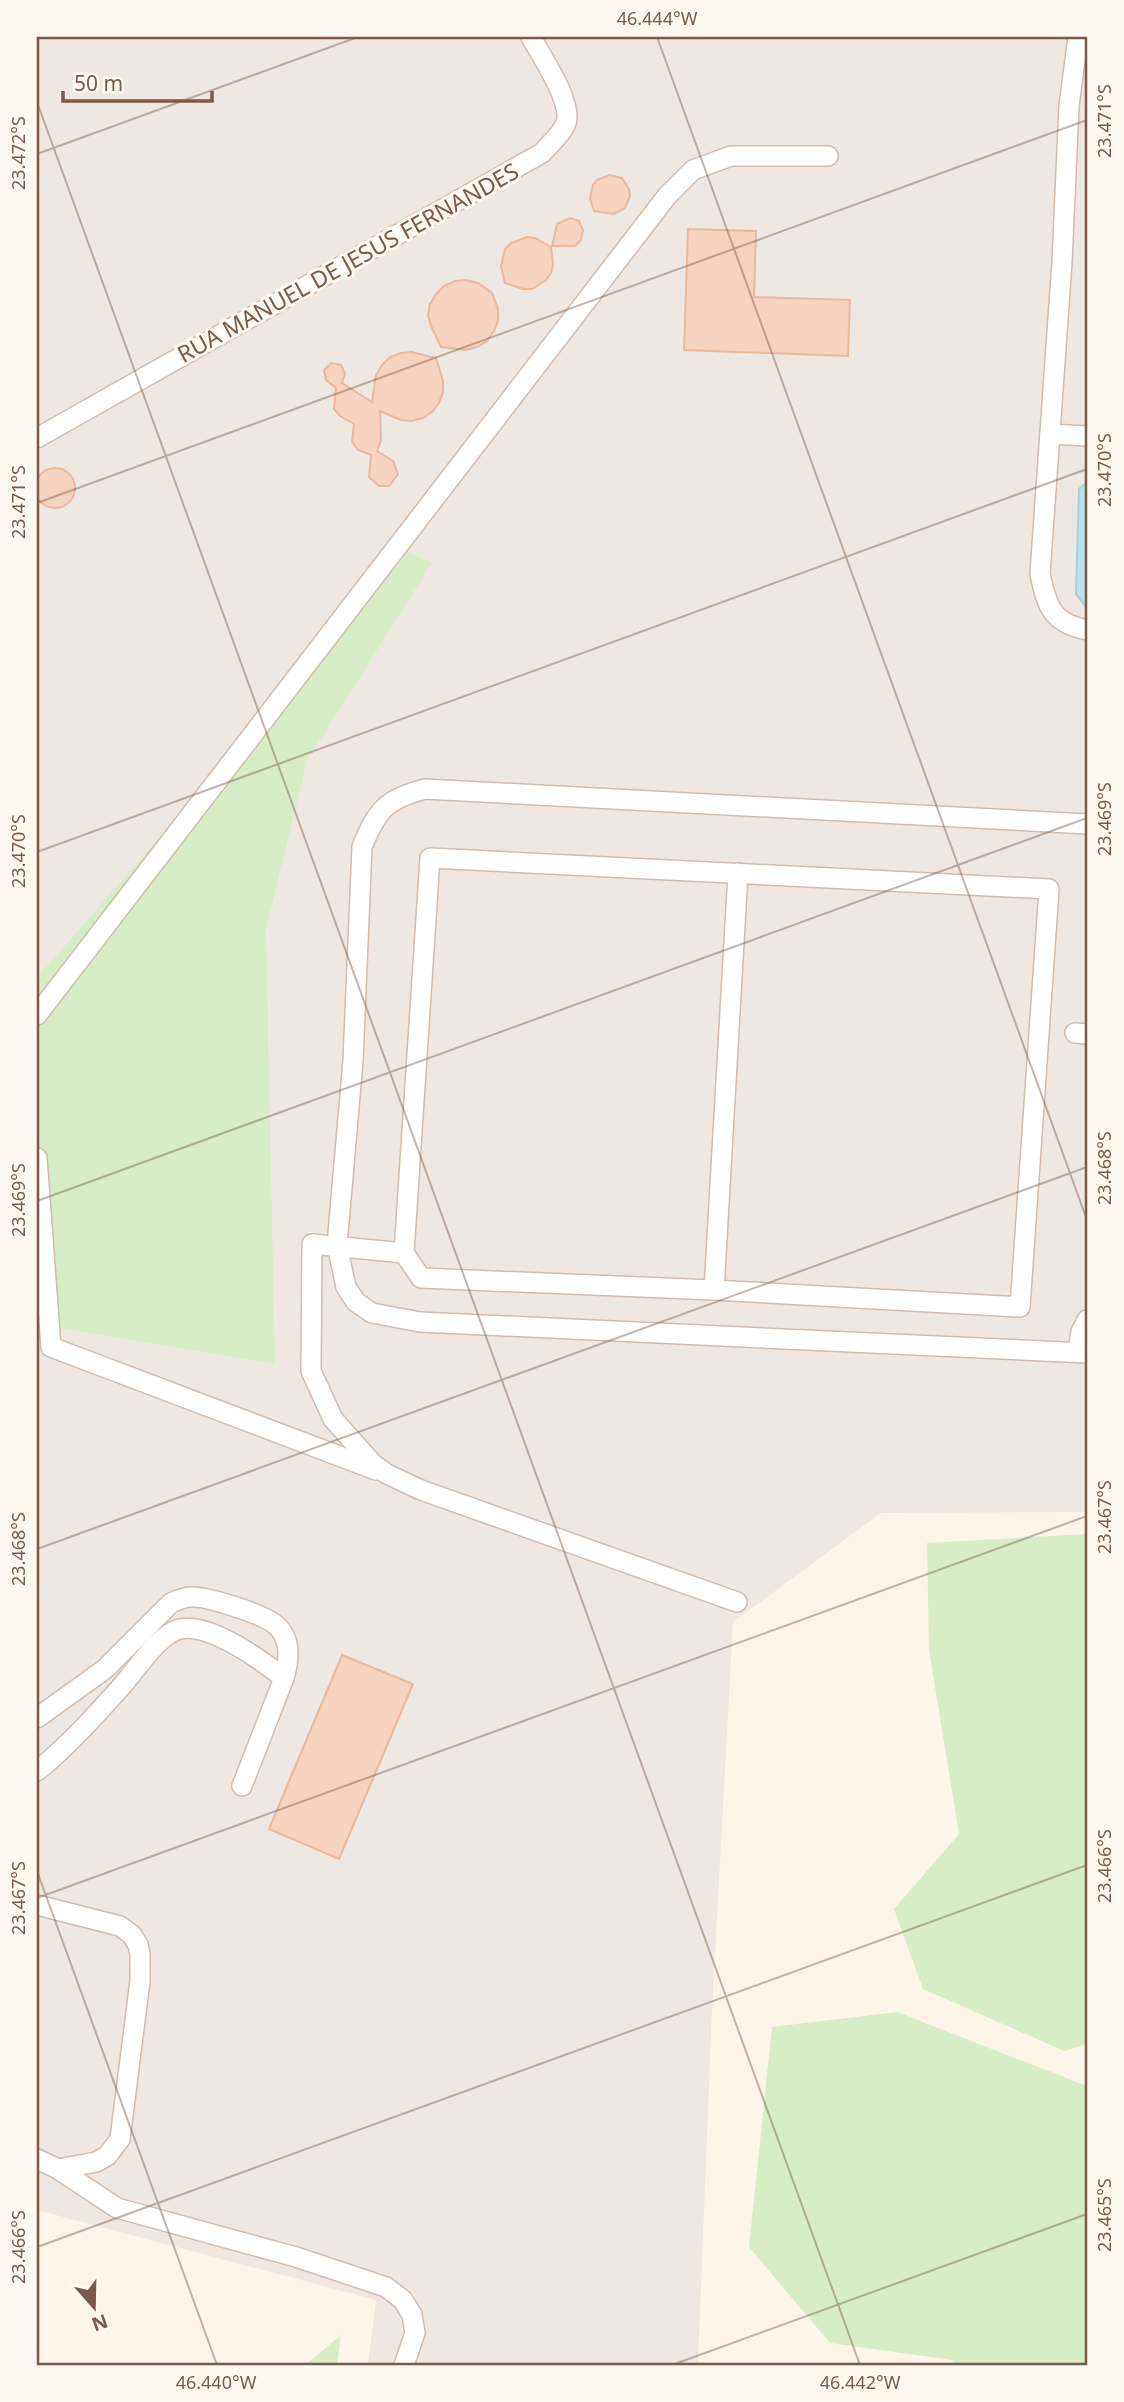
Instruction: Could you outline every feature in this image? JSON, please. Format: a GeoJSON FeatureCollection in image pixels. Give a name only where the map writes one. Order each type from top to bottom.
{"type":"FeatureCollection","features":[{"type":"Feature","properties":{"kind":"street","name":"RUA MANUEL DE JESUS FERNANDES"},"geometry":{"type":"LineString","coordinates":[[37,438],[542,153],[565,125],[568,112],[559,89],[531,37]]}},
{"type":"Feature","properties":{"kind":"street"},"geometry":{"type":"LineString","coordinates":[[1078,37],[1069,106],[1062,262],[1040,574],[1045,600],[1056,617],[1071,627],[1087,630]]}},
{"type":"Feature","properties":{"kind":"street"},"geometry":{"type":"LineString","coordinates":[[37,1015],[667,196],[693,170],[731,156],[828,156]]}},
{"type":"Feature","properties":{"kind":"street"},"geometry":{"type":"LineString","coordinates":[[1050,434],[1087,436]]}},
{"type":"Feature","properties":{"kind":"street"},"geometry":{"type":"LineString","coordinates":[[1087,824],[425,789],[402,795],[385,805],[372,822],[362,847],[353,1061],[337,1245],[346,1287],[356,1302],[372,1314],[420,1322],[1082,1352],[1081,1332],[1087,1320]]}},
{"type":"Feature","properties":{"kind":"street"},"geometry":{"type":"LineString","coordinates":[[430,858],[1049,889],[1020,1307],[713,1290],[421,1278],[404,1252],[430,858]]}},
{"type":"Feature","properties":{"kind":"street"},"geometry":{"type":"LineString","coordinates":[[713,1290],[738,873]]}},
{"type":"Feature","properties":{"kind":"street"},"geometry":{"type":"LineString","coordinates":[[37,1158],[51,1347],[387,1474],[421,1490],[737,1602]]}},
{"type":"Feature","properties":{"kind":"street"},"geometry":{"type":"LineString","coordinates":[[387,1474],[373,1464],[333,1419],[312,1371],[312,1244],[404,1252]]}},
{"type":"Feature","properties":{"kind":"street"},"geometry":{"type":"LineString","coordinates":[[37,1718],[105,1668],[171,1603],[183,1598],[204,1597],[267,1619],[278,1627],[288,1649],[289,1662],[284,1678],[242,1786]]}},
{"type":"Feature","properties":{"kind":"street"},"geometry":{"type":"LineString","coordinates":[[37,1771],[53,1758],[119,1689],[159,1643],[179,1629],[194,1628],[243,1649],[284,1678]]}},
{"type":"Feature","properties":{"kind":"street"},"geometry":{"type":"LineString","coordinates":[[105,1668],[119,1689]]}},
{"type":"Feature","properties":{"kind":"street"},"geometry":{"type":"LineString","coordinates":[[37,1905],[120,1926],[132,1936],[140,1954],[140,1981],[120,2139],[113,2150],[96,2162],[58,2169]]}},
{"type":"Feature","properties":{"kind":"street"},"geometry":{"type":"LineString","coordinates":[[37,2159],[58,2169],[117,2208],[296,2257],[386,2287],[402,2300],[412,2315],[415,2333],[404,2365]]}},
{"type":"Feature","properties":{"kind":"shaded area"},"geometry":{"type":"Polygon","coordinates":[[[37,37],[1087,37],[1087,1512],[881,1513],[733,1622],[712,2010],[698,2362],[732,2365],[368,2365],[376,2300],[37,2210],[37,37]]]}},
{"type":"Feature","properties":{"kind":"green space"},"geometry":{"type":"Polygon","coordinates":[[[409,552],[432,563],[307,761],[266,929],[275,1364],[37,1324],[37,993],[41,973],[409,552]]]}},
{"type":"Feature","properties":{"kind":"green space"},"geometry":{"type":"Polygon","coordinates":[[[1087,1534],[1087,2044],[1064,2051],[923,1989],[894,1909],[959,1834],[929,1650],[927,1543],[1087,1534]]]}},
{"type":"Feature","properties":{"kind":"green space"},"geometry":{"type":"Polygon","coordinates":[[[897,2012],[1087,2086],[1087,2365],[955,2365],[952,2360],[830,2343],[749,2247],[772,2027],[897,2012]]]}},
{"type":"Feature","properties":{"kind":"green space"},"geometry":{"type":"Polygon","coordinates":[[[341,2335],[337,2365],[305,2365],[341,2335]]]}},
{"type":"Feature","properties":{"kind":"water"},"geometry":{"type":"Polygon","coordinates":[[[1087,482],[1087,608],[1076,594],[1079,489],[1087,482]]]}},
{"type":"Feature","properties":{"kind":"building"},"geometry":{"type":"Polygon","coordinates":[[[609,175],[622,178],[630,196],[625,208],[614,214],[594,211],[590,198],[597,180],[609,175]]]}},
{"type":"Feature","properties":{"kind":"building"},"geometry":{"type":"Polygon","coordinates":[[[570,218],[579,221],[583,230],[581,240],[575,246],[552,246],[557,224],[570,218]]]}},
{"type":"Feature","properties":{"kind":"building"},"geometry":{"type":"Polygon","coordinates":[[[688,229],[756,231],[754,297],[850,300],[848,356],[684,350],[688,229]]]}},
{"type":"Feature","properties":{"kind":"building"},"geometry":{"type":"Polygon","coordinates":[[[527,237],[535,238],[551,247],[553,265],[546,280],[532,289],[505,283],[501,266],[505,249],[511,243],[527,237]]]}},
{"type":"Feature","properties":{"kind":"building"},"geometry":{"type":"Polygon","coordinates":[[[466,280],[478,283],[492,293],[498,309],[498,321],[487,341],[477,347],[466,350],[441,347],[428,315],[430,304],[444,286],[466,280]]]}},
{"type":"Feature","properties":{"kind":"building"},"geometry":{"type":"Polygon","coordinates":[[[412,352],[436,358],[443,381],[443,392],[439,403],[423,418],[401,420],[380,411],[381,440],[377,451],[393,461],[398,474],[389,486],[379,486],[369,477],[371,455],[358,450],[352,442],[354,424],[334,409],[336,388],[326,380],[324,370],[331,363],[341,365],[345,374],[342,383],[372,402],[376,375],[382,365],[390,357],[412,352]]]}},
{"type":"Feature","properties":{"kind":"building"},"geometry":{"type":"Polygon","coordinates":[[[55,468],[63,469],[69,474],[74,480],[74,496],[69,502],[63,507],[55,508],[47,507],[41,502],[36,496],[35,488],[36,480],[41,474],[47,469],[55,468]]]}},
{"type":"Feature","properties":{"kind":"building"},"geometry":{"type":"Polygon","coordinates":[[[342,1655],[413,1684],[339,1859],[269,1829],[342,1655]]]}}]}
